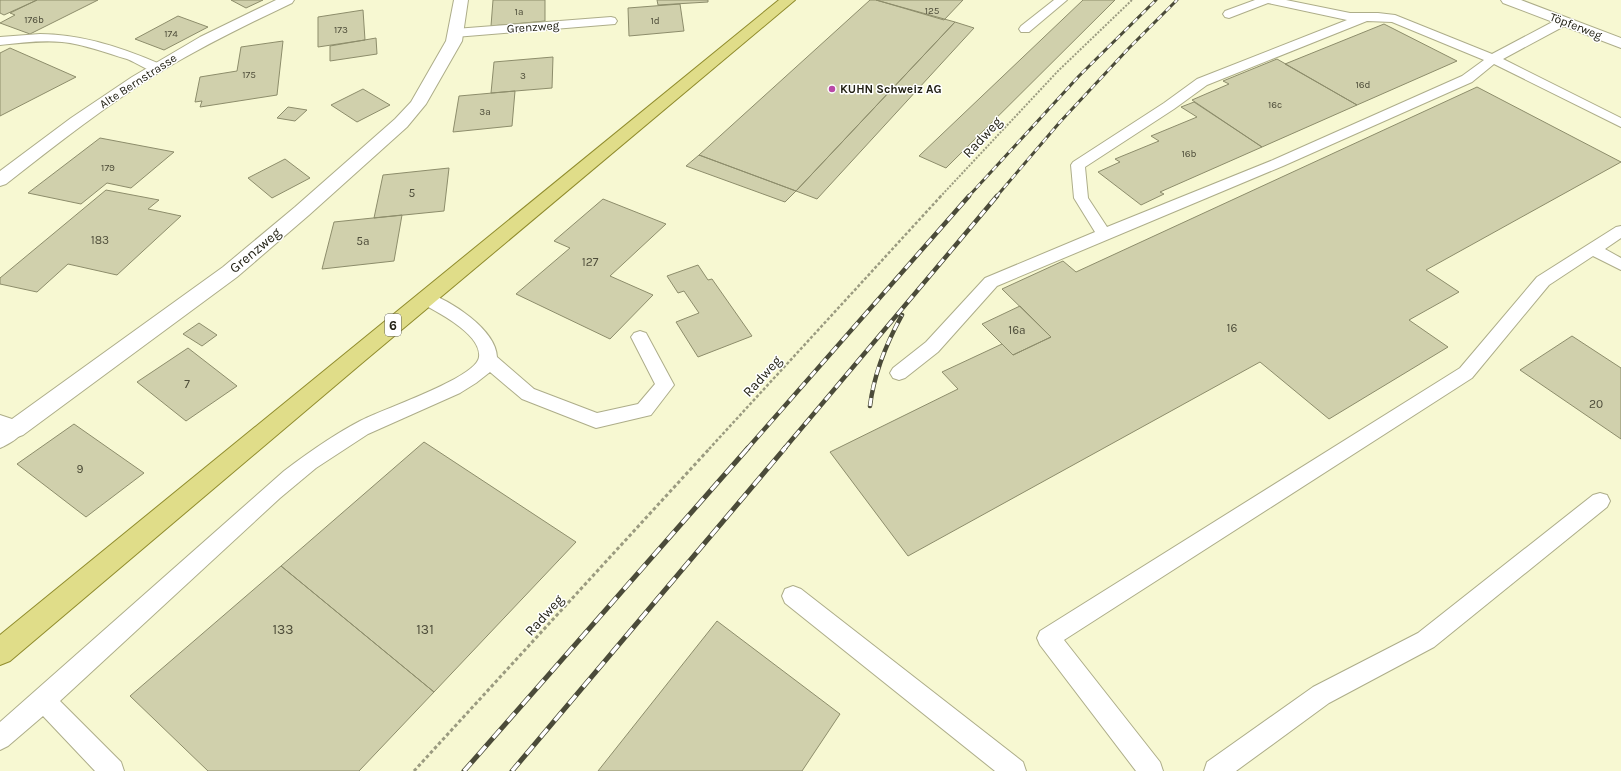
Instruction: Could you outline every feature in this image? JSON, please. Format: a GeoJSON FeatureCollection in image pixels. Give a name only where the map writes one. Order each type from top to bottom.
{"type":"FeatureCollection","features":[{"type":"Feature","properties":{"kind":"main road","name":"6"},"geometry":{"type":"LineString","coordinates":[[0,652],[425,298],[788,0]]}},
{"type":"Feature","properties":{"kind":"street","name":"Alte Bernstrasse"},"geometry":{"type":"LineString","coordinates":[[0,180],[92,111],[157,68],[195,45],[287,0]]}},
{"type":"Feature","properties":{"kind":"street","name":"Grenzweg"},"geometry":{"type":"LineString","coordinates":[[7,426],[230,272],[302,211],[401,123],[418,104],[454,41],[461,0]]}},
{"type":"Feature","properties":{"kind":"street","name":"Töpferweg"},"geometry":{"type":"LineString","coordinates":[[1508,0],[1621,43]]}},
{"type":"Feature","properties":{"kind":"lane"},"geometry":{"type":"LineString","coordinates":[[1025,30],[1061,0]]}},
{"type":"Feature","properties":{"kind":"lane"},"geometry":{"type":"LineString","coordinates":[[1229,14],[1267,0],[1332,14],[1363,18],[1384,16],[1395,19],[1493,59],[1621,124]]}},
{"type":"Feature","properties":{"kind":"lane"},"geometry":{"type":"LineString","coordinates":[[1104,234],[1081,198],[1078,165],[1169,106],[1202,82],[1363,18]]}},
{"type":"Feature","properties":{"kind":"lane","name":"Grenzweg"},"geometry":{"type":"LineString","coordinates":[[455,33],[611,21]]}},
{"type":"Feature","properties":{"kind":"lane"},"geometry":{"type":"LineString","coordinates":[[899,373],[932,347],[991,282],[1278,163],[1467,79],[1493,59],[1564,21]]}},
{"type":"Feature","properties":{"kind":"lane"},"geometry":{"type":"LineString","coordinates":[[0,42],[40,38],[61,38],[74,40],[136,58],[157,68]]}},
{"type":"Feature","properties":{"kind":"lane"},"geometry":{"type":"LineString","coordinates":[[1151,771],[1048,638],[1466,373],[1543,281],[1621,230]]}},
{"type":"Feature","properties":{"kind":"lane"},"geometry":{"type":"LineString","coordinates":[[1593,249],[1621,265]]}},
{"type":"Feature","properties":{"kind":"lane"},"geometry":{"type":"LineString","coordinates":[[0,738],[280,486],[326,450],[368,425],[445,393],[477,373],[487,363],[489,352],[482,340],[469,326],[454,314],[425,298]]}},
{"type":"Feature","properties":{"kind":"lane"},"geometry":{"type":"LineString","coordinates":[[488,360],[528,394],[596,421],[644,410],[665,385],[640,336]]}},
{"type":"Feature","properties":{"kind":"lane","name":"Grenzweg"},"geometry":{"type":"LineString","coordinates":[[0,440],[7,426]]}},
{"type":"Feature","properties":{"kind":"lane"},"geometry":{"type":"LineString","coordinates":[[1216,771],[1321,695],[1426,640],[1600,500]]}},
{"type":"Feature","properties":{"kind":"lane"},"geometry":{"type":"LineString","coordinates":[[793,596],[1014,771]]}},
{"type":"Feature","properties":{"kind":"lane"},"geometry":{"type":"LineString","coordinates":[[43,700],[112,771]]}},
{"type":"Feature","properties":{"kind":"path","name":"Radweg"},"geometry":{"type":"LineString","coordinates":[[414,771],[989,144],[1058,71],[1132,0]]}},
{"type":"Feature","properties":{"kind":"building"},"geometry":{"type":"Polygon","coordinates":[[[0,0],[37,0],[4,15],[0,13],[0,0]]]}},
{"type":"Feature","properties":{"kind":"building"},"geometry":{"type":"Polygon","coordinates":[[[37,0],[98,0],[30,34],[0,23],[15,15],[10,13],[37,0]]]}},
{"type":"Feature","properties":{"kind":"building"},"geometry":{"type":"Polygon","coordinates":[[[231,0],[263,0],[246,8],[231,0]]]}},
{"type":"Feature","properties":{"kind":"building"},"geometry":{"type":"Polygon","coordinates":[[[493,0],[545,0],[545,21],[491,26],[493,0]]]}},
{"type":"Feature","properties":{"kind":"building"},"geometry":{"type":"Polygon","coordinates":[[[657,0],[708,0],[708,2],[658,5],[657,0]]]}},
{"type":"Feature","properties":{"kind":"building","name":"KUHN Schweiz AG"},"geometry":{"type":"Polygon","coordinates":[[[870,0],[876,0],[955,22],[796,191],[699,155],[870,0]]]}},
{"type":"Feature","properties":{"kind":"building"},"geometry":{"type":"Polygon","coordinates":[[[876,0],[963,0],[944,20],[876,0]]]}},
{"type":"Feature","properties":{"kind":"building"},"geometry":{"type":"Polygon","coordinates":[[[1083,0],[1115,0],[946,168],[919,156],[1083,0]]]}},
{"type":"Feature","properties":{"kind":"building"},"geometry":{"type":"Polygon","coordinates":[[[680,4],[684,31],[629,36],[628,8],[680,4]]]}},
{"type":"Feature","properties":{"kind":"building"},"geometry":{"type":"Polygon","coordinates":[[[363,10],[365,40],[318,47],[318,17],[363,10]]]}},
{"type":"Feature","properties":{"kind":"building"},"geometry":{"type":"Polygon","coordinates":[[[178,16],[208,27],[164,50],[135,39],[178,16]]]}},
{"type":"Feature","properties":{"kind":"building"},"geometry":{"type":"Polygon","coordinates":[[[955,22],[974,28],[817,199],[796,191],[955,22]]]}},
{"type":"Feature","properties":{"kind":"building"},"geometry":{"type":"Polygon","coordinates":[[[1384,24],[1457,61],[1357,105],[1285,64],[1384,24]]]}},
{"type":"Feature","properties":{"kind":"building"},"geometry":{"type":"Polygon","coordinates":[[[376,38],[377,54],[330,61],[330,46],[376,38]]]}},
{"type":"Feature","properties":{"kind":"building"},"geometry":{"type":"Polygon","coordinates":[[[283,41],[277,95],[200,107],[202,101],[195,102],[200,77],[237,71],[241,47],[283,41]]]}},
{"type":"Feature","properties":{"kind":"building"},"geometry":{"type":"Polygon","coordinates":[[[10,48],[76,77],[0,116],[0,53],[10,48]]]}},
{"type":"Feature","properties":{"kind":"building"},"geometry":{"type":"Polygon","coordinates":[[[553,57],[552,88],[491,93],[494,62],[553,57]]]}},
{"type":"Feature","properties":{"kind":"building"},"geometry":{"type":"Polygon","coordinates":[[[1277,59],[1357,105],[1262,147],[1192,100],[1229,84],[1223,81],[1277,59]]]}},
{"type":"Feature","properties":{"kind":"building"},"geometry":{"type":"Polygon","coordinates":[[[1477,87],[1621,162],[1426,270],[1459,292],[1409,320],[1448,347],[1329,419],[1260,362],[908,556],[830,452],[958,389],[942,372],[1002,344],[1013,355],[1051,337],[1002,289],[1063,261],[1076,272],[1477,87]]]}},
{"type":"Feature","properties":{"kind":"building"},"geometry":{"type":"Polygon","coordinates":[[[363,89],[390,105],[357,122],[331,105],[363,89]]]}},
{"type":"Feature","properties":{"kind":"building"},"geometry":{"type":"Polygon","coordinates":[[[515,91],[512,126],[453,132],[459,96],[515,91]]]}},
{"type":"Feature","properties":{"kind":"building"},"geometry":{"type":"Polygon","coordinates":[[[1194,102],[1262,147],[1160,192],[1164,194],[1141,205],[1098,172],[1120,162],[1115,159],[1159,141],[1151,136],[1197,117],[1181,107],[1194,102]]]}},
{"type":"Feature","properties":{"kind":"building"},"geometry":{"type":"Polygon","coordinates":[[[288,107],[307,110],[295,121],[277,118],[288,107]]]}},
{"type":"Feature","properties":{"kind":"building"},"geometry":{"type":"Polygon","coordinates":[[[100,138],[174,152],[131,188],[107,183],[81,204],[28,193],[100,138]]]}},
{"type":"Feature","properties":{"kind":"building"},"geometry":{"type":"Polygon","coordinates":[[[699,155],[796,191],[785,202],[686,166],[699,155]]]}},
{"type":"Feature","properties":{"kind":"building"},"geometry":{"type":"Polygon","coordinates":[[[285,159],[310,178],[272,198],[248,178],[285,159]]]}},
{"type":"Feature","properties":{"kind":"building"},"geometry":{"type":"Polygon","coordinates":[[[449,168],[444,211],[374,218],[383,175],[449,168]]]}},
{"type":"Feature","properties":{"kind":"building"},"geometry":{"type":"Polygon","coordinates":[[[106,190],[159,200],[148,209],[181,216],[117,275],[68,264],[37,292],[0,284],[0,278],[106,190]]]}},
{"type":"Feature","properties":{"kind":"building"},"geometry":{"type":"Polygon","coordinates":[[[603,199],[666,224],[610,276],[653,295],[610,339],[516,294],[570,248],[554,241],[603,199]]]}},
{"type":"Feature","properties":{"kind":"building"},"geometry":{"type":"Polygon","coordinates":[[[402,215],[394,261],[322,269],[334,222],[402,215]]]}},
{"type":"Feature","properties":{"kind":"building"},"geometry":{"type":"Polygon","coordinates":[[[698,265],[708,280],[712,279],[752,336],[698,357],[676,322],[699,313],[684,291],[678,293],[667,276],[698,265]]]}},
{"type":"Feature","properties":{"kind":"building"},"geometry":{"type":"Polygon","coordinates":[[[1020,306],[1051,337],[1013,355],[982,324],[1020,306]]]}},
{"type":"Feature","properties":{"kind":"building"},"geometry":{"type":"Polygon","coordinates":[[[199,323],[217,335],[202,346],[183,334],[199,323]]]}},
{"type":"Feature","properties":{"kind":"building"},"geometry":{"type":"Polygon","coordinates":[[[1572,336],[1621,368],[1621,439],[1520,370],[1572,336]]]}},
{"type":"Feature","properties":{"kind":"building"},"geometry":{"type":"Polygon","coordinates":[[[188,348],[237,386],[186,421],[137,382],[188,348]]]}},
{"type":"Feature","properties":{"kind":"building"},"geometry":{"type":"Polygon","coordinates":[[[74,424],[144,473],[86,517],[17,464],[74,424]]]}},
{"type":"Feature","properties":{"kind":"building"},"geometry":{"type":"Polygon","coordinates":[[[424,442],[576,542],[434,692],[281,566],[424,442]]]}},
{"type":"Feature","properties":{"kind":"building"},"geometry":{"type":"Polygon","coordinates":[[[281,566],[434,692],[359,771],[208,771],[130,696],[281,566]]]}},
{"type":"Feature","properties":{"kind":"building"},"geometry":{"type":"Polygon","coordinates":[[[717,621],[840,714],[802,771],[598,771],[717,621]]]}},
{"type":"Feature","properties":{"kind":"railway"},"geometry":{"type":"LineString","coordinates":[[968,197],[1079,76],[1156,0]]}},
{"type":"Feature","properties":{"kind":"railway"},"geometry":{"type":"LineString","coordinates":[[996,197],[1060,122],[1129,48],[1177,0]]}},
{"type":"Feature","properties":{"kind":"railway"},"geometry":{"type":"LineString","coordinates":[[747,449],[969,196]]}},
{"type":"Feature","properties":{"kind":"railway"},"geometry":{"type":"LineString","coordinates":[[784,449],[997,196]]}},
{"type":"Feature","properties":{"kind":"railway"},"geometry":{"type":"LineString","coordinates":[[870,406],[874,382],[878,370],[891,337],[902,315]]}},
{"type":"Feature","properties":{"kind":"railway"},"geometry":{"type":"LineString","coordinates":[[464,771],[748,448]]}},
{"type":"Feature","properties":{"kind":"railway"},"geometry":{"type":"LineString","coordinates":[[512,771],[785,448]]}},
{"type":"Feature","properties":{"kind":"place","name":"KUHN Schweiz AG"},"geometry":{"type":"Point","coordinates":[832,89]}}]}
